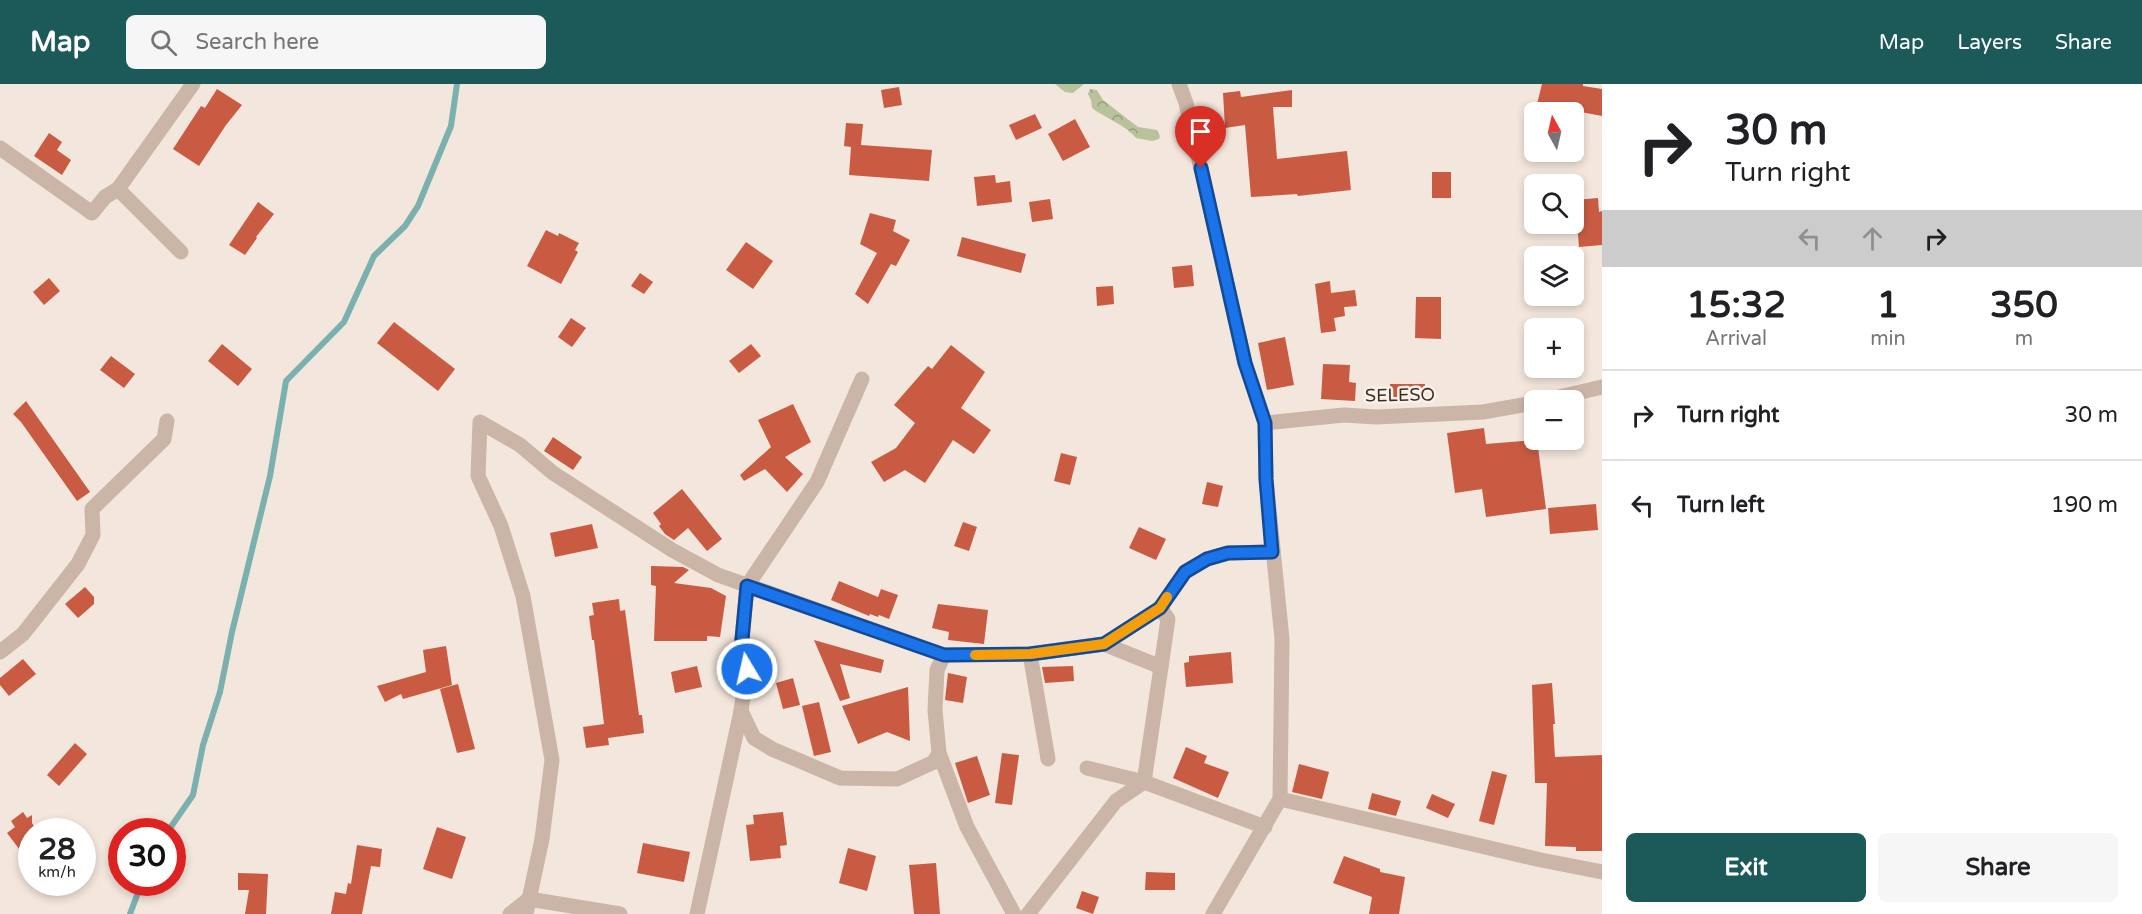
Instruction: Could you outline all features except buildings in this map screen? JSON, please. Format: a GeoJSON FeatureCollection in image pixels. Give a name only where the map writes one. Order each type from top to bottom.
{"type":"FeatureCollection","features":[{"type":"Feature","properties":{"kind":"street"},"geometry":{"type":"LineString","coordinates":[[0,147],[92,213],[105,197],[118,189],[193,84]]}},
{"type":"Feature","properties":{"kind":"street"},"geometry":{"type":"LineString","coordinates":[[1179,84],[1186,104],[1245,363],[1265,423],[1266,479],[1282,639],[1280,799],[1213,914]]}},
{"type":"Feature","properties":{"kind":"street"},"geometry":{"type":"LineString","coordinates":[[118,189],[181,252]]}},
{"type":"Feature","properties":{"kind":"street"},"geometry":{"type":"LineString","coordinates":[[697,914],[741,711],[747,669],[741,650],[747,586],[817,482],[862,379]]}},
{"type":"Feature","properties":{"kind":"street"},"geometry":{"type":"LineString","coordinates":[[1584,391],[1602,387]]}},
{"type":"Feature","properties":{"kind":"street","name":"SELESO"},"geometry":{"type":"LineString","coordinates":[[1265,423],[1344,415],[1377,417],[1483,412],[1524,405]]}},
{"type":"Feature","properties":{"kind":"street"},"geometry":{"type":"LineString","coordinates":[[0,652],[23,634],[78,564],[93,535],[92,509],[164,438],[167,421]]}},
{"type":"Feature","properties":{"kind":"street"},"geometry":{"type":"LineString","coordinates":[[528,907],[542,838],[552,760],[523,596],[501,526],[478,476],[480,422],[520,445],[553,473],[672,550],[718,575],[944,655],[1030,654],[1104,644],[1160,608],[1185,572],[1207,559],[1228,553],[1272,552]]}},
{"type":"Feature","properties":{"kind":"street"},"geometry":{"type":"LineString","coordinates":[[1028,914],[1116,801],[1144,782],[1168,619],[1160,608]]}},
{"type":"Feature","properties":{"kind":"street"},"geometry":{"type":"LineString","coordinates":[[1104,644],[1161,667]]}},
{"type":"Feature","properties":{"kind":"street"},"geometry":{"type":"LineString","coordinates":[[1030,654],[1048,759]]}},
{"type":"Feature","properties":{"kind":"street"},"geometry":{"type":"LineString","coordinates":[[944,655],[937,670],[935,710],[939,753],[967,827],[1014,914]]}},
{"type":"Feature","properties":{"kind":"street"},"geometry":{"type":"LineString","coordinates":[[741,711],[754,738],[772,749],[840,778],[897,779],[934,762],[939,753]]}},
{"type":"Feature","properties":{"kind":"street"},"geometry":{"type":"LineString","coordinates":[[1086,768],[1144,782],[1265,827]]}},
{"type":"Feature","properties":{"kind":"street"},"geometry":{"type":"LineString","coordinates":[[1280,799],[1540,860],[1602,872]]}},
{"type":"Feature","properties":{"kind":"street"},"geometry":{"type":"LineString","coordinates":[[510,914],[528,907],[620,914]]}},
{"type":"Feature","properties":{"kind":"green space"},"geometry":{"type":"Polygon","coordinates":[[[1055,84],[1084,84],[1073,93],[1065,92],[1055,84]]]}},
{"type":"Feature","properties":{"kind":"green space"},"geometry":{"type":"Polygon","coordinates":[[[1090,89],[1097,90],[1103,100],[1138,127],[1157,130],[1159,139],[1152,141],[1136,138],[1127,129],[1092,108],[1088,94],[1090,89]]]}},
{"type":"Feature","properties":{"kind":"waterway"},"geometry":{"type":"LineString","coordinates":[[177,818],[193,795],[203,745],[220,692],[232,632],[270,476],[286,381],[344,322],[374,256],[405,226],[418,206],[451,126],[457,84]]}},
{"type":"Feature","properties":{"kind":"waterway"},"geometry":{"type":"LineString","coordinates":[[130,914],[137,896]]}},
{"type":"Feature","properties":{"kind":"slow traffic"},"geometry":{"type":"LineString","coordinates":[[975,655],[1030,654],[1104,644],[1160,608],[1167,597]]}},
{"type":"Feature","properties":{"kind":"route"},"geometry":{"type":"LineString","coordinates":[[747,669],[741,650],[747,586],[944,655],[1030,654],[1104,644],[1160,608],[1185,572],[1207,559],[1228,553],[1272,552],[1266,479],[1265,423],[1245,363],[1201,168]]}}]}
